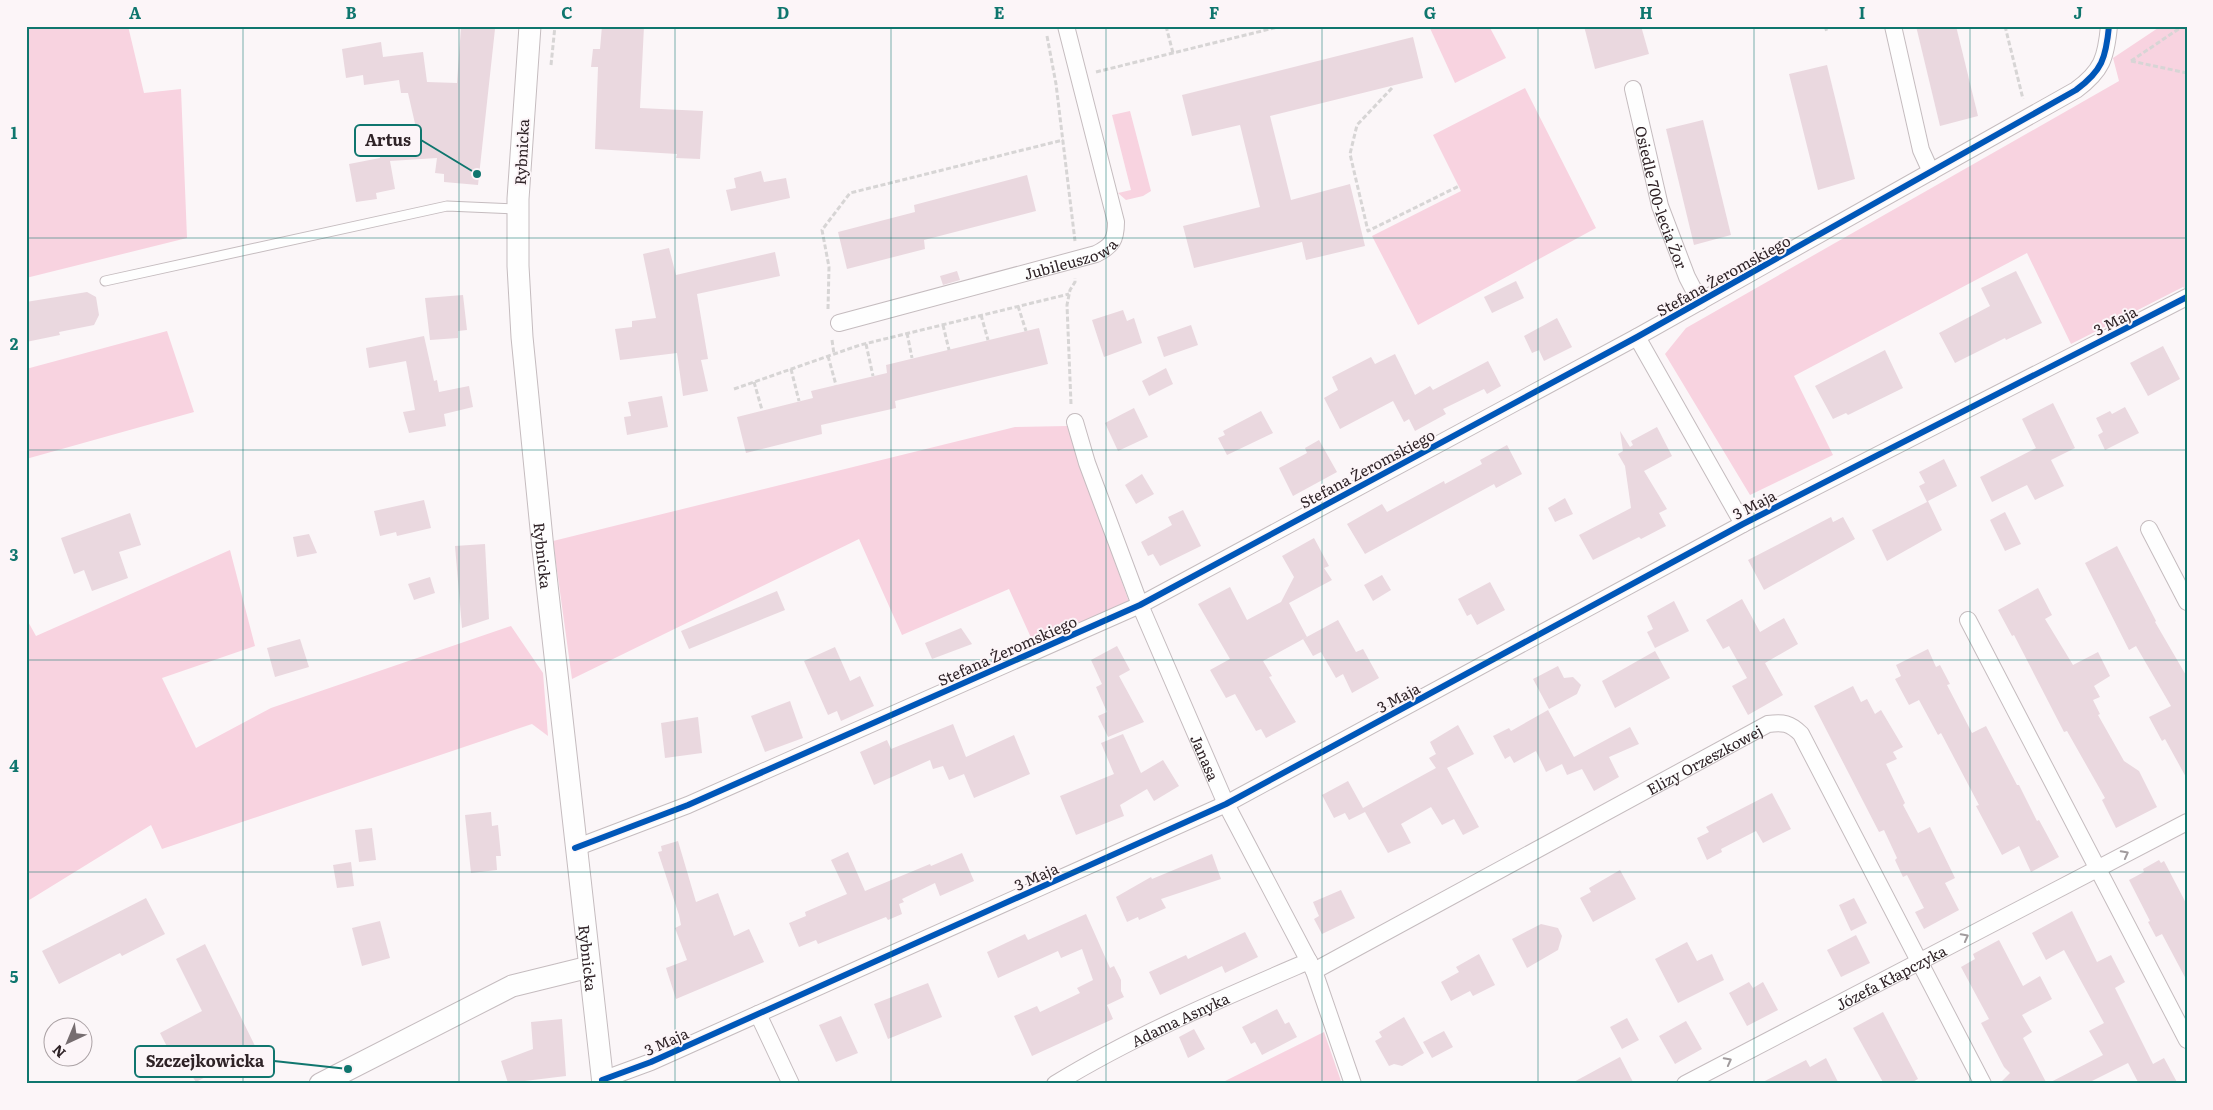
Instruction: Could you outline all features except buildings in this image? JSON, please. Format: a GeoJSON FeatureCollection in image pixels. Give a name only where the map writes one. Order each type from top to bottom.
{"type":"FeatureCollection","features":[{"type":"Feature","properties":{"kind":"street","name":"Rybnicka"},"geometry":{"type":"LineString","coordinates":[[530,26],[522,126],[518,209],[518,266],[528,400],[575,848],[602,1082]]}},
{"type":"Feature","properties":{"kind":"street","name":"Jubileuszowa"},"geometry":{"type":"LineString","coordinates":[[833,326],[1096,254],[1109,247],[1115,240],[1116,222],[1066,26]]}},
{"type":"Feature","properties":{"kind":"street"},"geometry":{"type":"LineString","coordinates":[[1893,26],[1922,150],[1931,172]]}},
{"type":"Feature","properties":{"kind":"street","name":"Stefana Żeromskiego"},"geometry":{"type":"LineString","coordinates":[[575,848],[688,806],[1140,605],[1637,337],[2076,90],[2092,78],[2101,66],[2107,51],[2109,26]]}},
{"type":"Feature","properties":{"kind":"street","name":"Osiedle 700-lecia Żor"},"geometry":{"type":"LineString","coordinates":[[1634,89],[1660,206],[1687,277],[1700,302]]}},
{"type":"Feature","properties":{"kind":"street","name":"3 Maja"},"geometry":{"type":"LineString","coordinates":[[602,1082],[651,1062],[1226,804],[1743,524],[2187,297]]}},
{"type":"Feature","properties":{"kind":"street"},"geometry":{"type":"LineString","coordinates":[[1637,337],[1743,524]]}},
{"type":"Feature","properties":{"kind":"street","name":"Janasa"},"geometry":{"type":"LineString","coordinates":[[1075,422],[1087,463],[1140,605],[1226,804],[1311,966],[1353,1084]]}},
{"type":"Feature","properties":{"kind":"street"},"geometry":{"type":"LineString","coordinates":[[2149,529],[2187,602]]}},
{"type":"Feature","properties":{"kind":"street"},"geometry":{"type":"LineString","coordinates":[[1968,620],[2187,1040]]}},
{"type":"Feature","properties":{"kind":"street","name":"Elizy Orzeszkowej"},"geometry":{"type":"LineString","coordinates":[[1311,966],[1768,724],[1784,722],[1793,726],[1801,734],[1921,960],[1983,1084]]}},
{"type":"Feature","properties":{"kind":"street","name":"Józefa Kłapczyka"},"geometry":{"type":"LineString","coordinates":[[1685,1084],[2187,822]]}},
{"type":"Feature","properties":{"kind":"street","name":"Adama Asnyka"},"geometry":{"type":"LineString","coordinates":[[1055,1084],[1089,1063],[1214,1002],[1311,966]]}},
{"type":"Feature","properties":{"kind":"street"},"geometry":{"type":"LineString","coordinates":[[320,1084],[512,986],[589,967]]}},
{"type":"Feature","properties":{"kind":"street"},"geometry":{"type":"LineString","coordinates":[[758,1014],[791,1084]]}},
{"type":"Feature","properties":{"kind":"lane"},"geometry":{"type":"LineString","coordinates":[[105,281],[446,206],[518,209]]}},
{"type":"Feature","properties":{"kind":"path"},"geometry":{"type":"LineString","coordinates":[[550,74],[555,26]]}},
{"type":"Feature","properties":{"kind":"path"},"geometry":{"type":"LineString","coordinates":[[1045,26],[1056,84],[1075,242]]}},
{"type":"Feature","properties":{"kind":"path"},"geometry":{"type":"LineString","coordinates":[[1166,26],[1173,53]]}},
{"type":"Feature","properties":{"kind":"path"},"geometry":{"type":"LineString","coordinates":[[1253,26],[1254,33]]}},
{"type":"Feature","properties":{"kind":"path"},"geometry":{"type":"LineString","coordinates":[[1079,76],[1282,26]]}},
{"type":"Feature","properties":{"kind":"path"},"geometry":{"type":"LineString","coordinates":[[1825,26],[1827,32]]}},
{"type":"Feature","properties":{"kind":"path"},"geometry":{"type":"LineString","coordinates":[[2005,26],[2025,107]]}},
{"type":"Feature","properties":{"kind":"path"},"geometry":{"type":"LineString","coordinates":[[2184,26],[2131,61],[2187,73]]}},
{"type":"Feature","properties":{"kind":"path"},"geometry":{"type":"LineString","coordinates":[[1392,88],[1357,125],[1350,154],[1368,231],[1459,186]]}},
{"type":"Feature","properties":{"kind":"path"},"geometry":{"type":"LineString","coordinates":[[834,354],[833,326],[827,301],[829,267],[822,230],[850,193],[1063,140]]}},
{"type":"Feature","properties":{"kind":"path"},"geometry":{"type":"LineString","coordinates":[[1073,271],[1075,282],[1069,294],[1067,305],[1069,398],[1075,422]]}},
{"type":"Feature","properties":{"kind":"path"},"geometry":{"type":"LineString","coordinates":[[734,390],[866,344],[1069,294]]}},
{"type":"Feature","properties":{"kind":"path"},"geometry":{"type":"LineString","coordinates":[[1018,306],[1026,331]]}},
{"type":"Feature","properties":{"kind":"path"},"geometry":{"type":"LineString","coordinates":[[981,315],[988,340]]}},
{"type":"Feature","properties":{"kind":"path"},"geometry":{"type":"LineString","coordinates":[[943,325],[949,350]]}},
{"type":"Feature","properties":{"kind":"path"},"geometry":{"type":"LineString","coordinates":[[907,334],[912,358]]}},
{"type":"Feature","properties":{"kind":"path"},"geometry":{"type":"LineString","coordinates":[[866,344],[873,376]]}},
{"type":"Feature","properties":{"kind":"path"},"geometry":{"type":"LineString","coordinates":[[828,356],[836,385]]}},
{"type":"Feature","properties":{"kind":"path"},"geometry":{"type":"LineString","coordinates":[[791,369],[799,401]]}},
{"type":"Feature","properties":{"kind":"path"},"geometry":{"type":"LineString","coordinates":[[754,382],[762,410]]}},
{"type":"Feature","properties":{"kind":"shaded area"},"geometry":{"type":"Polygon","coordinates":[[[26,26],[128,26],[144,93],[181,89],[187,238],[26,278],[26,26]]]}},
{"type":"Feature","properties":{"kind":"shaded area"},"geometry":{"type":"Polygon","coordinates":[[[1429,26],[1489,26],[1506,58],[1455,83],[1429,26]]]}},
{"type":"Feature","properties":{"kind":"shaded area"},"geometry":{"type":"Polygon","coordinates":[[[2161,26],[2187,26],[2187,291],[2183,287],[2071,344],[2027,253],[1794,376],[1833,455],[1750,495],[1665,354],[1686,328],[2119,81],[2113,58],[2161,26]]]}},
{"type":"Feature","properties":{"kind":"shaded area"},"geometry":{"type":"Polygon","coordinates":[[[1525,88],[1596,228],[1418,325],[1372,236],[1461,191],[1433,135],[1525,88]]]}},
{"type":"Feature","properties":{"kind":"shaded area"},"geometry":{"type":"Polygon","coordinates":[[[1130,111],[1151,191],[1143,196],[1126,200],[1118,193],[1131,190],[1112,115],[1130,111]]]}},
{"type":"Feature","properties":{"kind":"shaded area"},"geometry":{"type":"Polygon","coordinates":[[[167,331],[194,412],[26,459],[26,369],[167,331]]]}},
{"type":"Feature","properties":{"kind":"shaded area"},"geometry":{"type":"Polygon","coordinates":[[[1067,426],[1129,602],[1033,642],[1009,589],[902,635],[859,539],[572,679],[553,541],[1015,427],[1067,426]]]}},
{"type":"Feature","properties":{"kind":"shaded area"},"geometry":{"type":"Polygon","coordinates":[[[230,550],[255,646],[162,678],[196,748],[271,708],[511,626],[543,673],[548,736],[532,724],[162,849],[151,825],[26,902],[26,618],[36,636],[230,550]]]}},
{"type":"Feature","properties":{"kind":"shaded area"},"geometry":{"type":"Polygon","coordinates":[[[1324,1032],[1342,1084],[1219,1084],[1324,1032]]]}},
{"type":"Feature","properties":{"kind":"cycle path"},"geometry":{"type":"LineString","coordinates":[[575,848],[688,805],[1140,605],[1637,337],[2076,90],[2092,76],[2101,63],[2106,47],[2109,26]]}},
{"type":"Feature","properties":{"kind":"cycle path"},"geometry":{"type":"LineString","coordinates":[[602,1080],[651,1062],[1226,804],[1743,524],[2187,297]]}},
{"type":"Feature","properties":{"kind":"place","name":"Artus"},"geometry":{"type":"Point","coordinates":[477,174]}},
{"type":"Feature","properties":{"kind":"place","name":"Szczejkowicka"},"geometry":{"type":"Point","coordinates":[348,1069]}}]}
